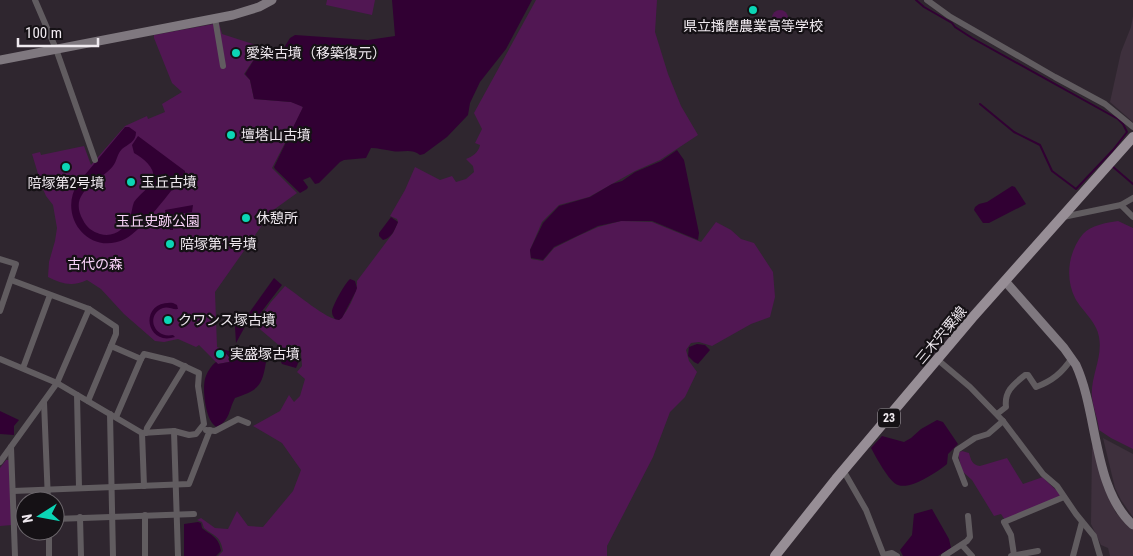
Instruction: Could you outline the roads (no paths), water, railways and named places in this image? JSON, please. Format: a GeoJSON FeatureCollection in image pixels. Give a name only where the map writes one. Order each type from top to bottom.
{"type":"FeatureCollection","features":[{"type":"Feature","properties":{"kind":"main road","name":"三木宍粟線"},"geometry":{"type":"LineString","coordinates":[[775,556],[843,470],[1133,137]]}},
{"type":"Feature","properties":{"kind":"street"},"geometry":{"type":"LineString","coordinates":[[35,0],[56,49],[95,160]]}},
{"type":"Feature","properties":{"kind":"street"},"geometry":{"type":"LineString","coordinates":[[0,60],[243,12],[272,0]]}},
{"type":"Feature","properties":{"kind":"street"},"geometry":{"type":"LineString","coordinates":[[927,0],[949,16],[1105,104],[1133,127]]}},
{"type":"Feature","properties":{"kind":"street"},"geometry":{"type":"LineString","coordinates":[[214,18],[223,66]]}},
{"type":"Feature","properties":{"kind":"street"},"geometry":{"type":"LineString","coordinates":[[1063,217],[1121,205],[1133,198]]}},
{"type":"Feature","properties":{"kind":"street"},"geometry":{"type":"LineString","coordinates":[[1121,205],[1133,217]]}},
{"type":"Feature","properties":{"kind":"street"},"geometry":{"type":"LineString","coordinates":[[0,258],[16,264],[0,311]]}},
{"type":"Feature","properties":{"kind":"street"},"geometry":{"type":"LineString","coordinates":[[11,280],[89,309],[116,328],[116,334],[88,401]]}},
{"type":"Feature","properties":{"kind":"street"},"geometry":{"type":"LineString","coordinates":[[1005,282],[1040,319],[1072,358],[1079,372],[1109,489],[1122,513],[1133,525]]}},
{"type":"Feature","properties":{"kind":"street"},"geometry":{"type":"LineString","coordinates":[[23,368],[50,295]]}},
{"type":"Feature","properties":{"kind":"street"},"geometry":{"type":"LineString","coordinates":[[0,462],[57,383],[89,309]]}},
{"type":"Feature","properties":{"kind":"street"},"geometry":{"type":"LineString","coordinates":[[111,346],[141,359]]}},
{"type":"Feature","properties":{"kind":"street"},"geometry":{"type":"LineString","coordinates":[[0,359],[57,383],[113,416],[144,433],[174,431],[189,436],[196,434],[202,429],[204,424],[198,390],[199,373],[173,361],[144,354],[113,416],[113,556]]}},
{"type":"Feature","properties":{"kind":"street"},"geometry":{"type":"LineString","coordinates":[[997,414],[1006,407],[1005,401],[1009,388],[1025,375],[1028,374],[1036,387],[1050,382],[1059,375],[1072,358]]}},
{"type":"Feature","properties":{"kind":"street"},"geometry":{"type":"LineString","coordinates":[[938,360],[997,414],[1021,442],[1043,474],[1057,486],[1094,536],[1100,556]]}},
{"type":"Feature","properties":{"kind":"street"},"geometry":{"type":"LineString","coordinates":[[144,486],[144,433],[185,366]]}},
{"type":"Feature","properties":{"kind":"street"},"geometry":{"type":"LineString","coordinates":[[77,395],[79,488]]}},
{"type":"Feature","properties":{"kind":"street"},"geometry":{"type":"LineString","coordinates":[[44,402],[47,490]]}},
{"type":"Feature","properties":{"kind":"street"},"geometry":{"type":"LineString","coordinates":[[202,429],[215,431],[238,419],[248,424]]}},
{"type":"Feature","properties":{"kind":"street"},"geometry":{"type":"LineString","coordinates":[[965,484],[955,458],[957,450],[975,438],[988,434],[1003,421]]}},
{"type":"Feature","properties":{"kind":"street"},"geometry":{"type":"LineString","coordinates":[[13,491],[189,484],[210,430]]}},
{"type":"Feature","properties":{"kind":"street"},"geometry":{"type":"LineString","coordinates":[[174,431],[178,556]]}},
{"type":"Feature","properties":{"kind":"street"},"geometry":{"type":"LineString","coordinates":[[11,447],[15,556]]}},
{"type":"Feature","properties":{"kind":"street"},"geometry":{"type":"LineString","coordinates":[[843,470],[866,510],[884,555],[892,553],[897,556]]}},
{"type":"Feature","properties":{"kind":"street"},"geometry":{"type":"LineString","coordinates":[[1038,551],[1012,556],[1010,535],[1004,522],[1064,496]]}},
{"type":"Feature","properties":{"kind":"street"},"geometry":{"type":"LineString","coordinates":[[65,518],[194,514]]}},
{"type":"Feature","properties":{"kind":"street"},"geometry":{"type":"LineString","coordinates":[[145,515],[145,556]]}},
{"type":"Feature","properties":{"kind":"street"},"geometry":{"type":"LineString","coordinates":[[944,556],[962,545],[970,537],[968,516]]}},
{"type":"Feature","properties":{"kind":"street"},"geometry":{"type":"LineString","coordinates":[[80,517],[81,556]]}},
{"type":"Feature","properties":{"kind":"street"},"geometry":{"type":"LineString","coordinates":[[1072,556],[1080,523],[1082,522]]}},
{"type":"Feature","properties":{"kind":"street"},"geometry":{"type":"LineString","coordinates":[[49,541],[49,556]]}},
{"type":"Feature","properties":{"kind":"street"},"geometry":{"type":"LineString","coordinates":[[962,545],[972,556]]}},
{"type":"Feature","properties":{"kind":"waterway"},"geometry":{"type":"LineString","coordinates":[[916,0],[972,38],[1118,119],[1127,132],[1113,150],[1076,189],[1052,171],[1040,145],[1014,132],[980,104]]}},
{"type":"Feature","properties":{"kind":"waterway"},"geometry":{"type":"LineString","coordinates":[[1112,166],[1133,184]]}},
{"type":"Feature","properties":{"kind":"place","name":"県立播磨農業高等学校"},"geometry":{"type":"Point","coordinates":[753,10]}},
{"type":"Feature","properties":{"kind":"place","name":"愛染古墳（移築復元）"},"geometry":{"type":"Point","coordinates":[236,53]}},
{"type":"Feature","properties":{"kind":"place","name":"壇塔山古墳"},"geometry":{"type":"Point","coordinates":[231,135]}},
{"type":"Feature","properties":{"kind":"place","name":"陪塚第2号墳"},"geometry":{"type":"Point","coordinates":[66,167]}},
{"type":"Feature","properties":{"kind":"place","name":"玉丘古墳"},"geometry":{"type":"Point","coordinates":[131,182]}},
{"type":"Feature","properties":{"kind":"place","name":"休憩所"},"geometry":{"type":"Point","coordinates":[246,218]}},
{"type":"Feature","properties":{"kind":"place","name":"陪塚第1号墳"},"geometry":{"type":"Point","coordinates":[170,244]}},
{"type":"Feature","properties":{"kind":"place","name":"クワンス塚古墳"},"geometry":{"type":"Point","coordinates":[168,320]}},
{"type":"Feature","properties":{"kind":"place","name":"実盛塚古墳"},"geometry":{"type":"Point","coordinates":[220,354]}},
{"type":"Feature","properties":{"kind":"park label","name":"玉丘史跡公園"},"geometry":{"type":"Point","coordinates":[158,221]}},
{"type":"Feature","properties":{"kind":"park label","name":"古代の森"},"geometry":{"type":"Point","coordinates":[95,264]}}]}
